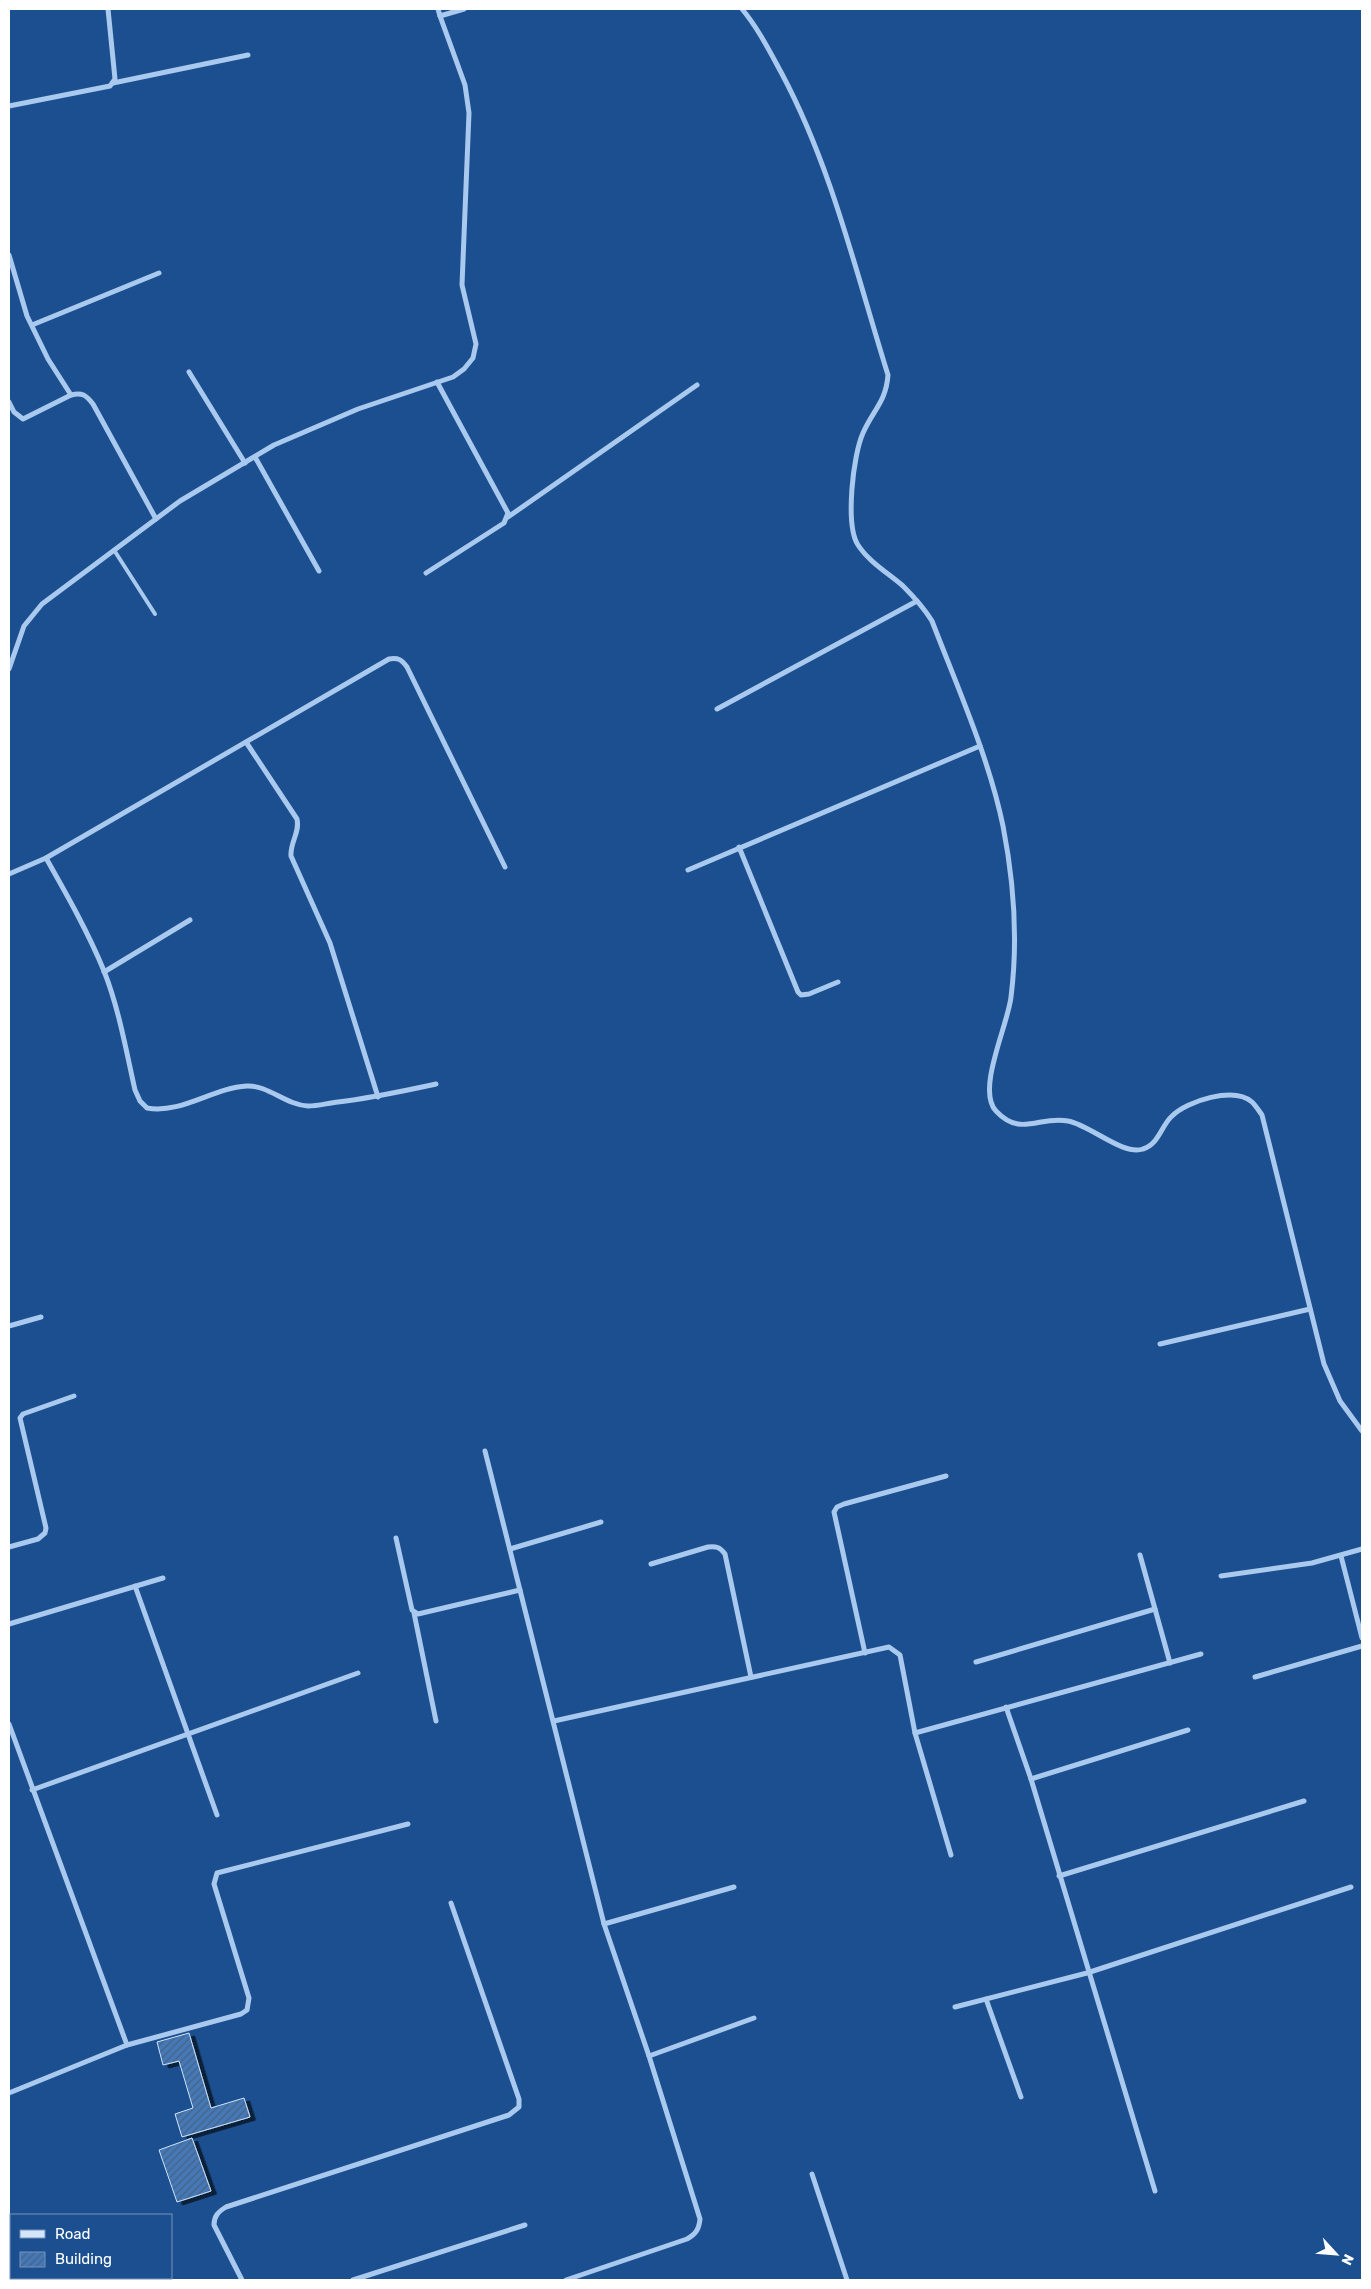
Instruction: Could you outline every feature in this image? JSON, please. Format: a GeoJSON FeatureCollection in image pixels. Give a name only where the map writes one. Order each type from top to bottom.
{"type":"FeatureCollection","features":[{"type":"Feature","properties":{"kind":"street"},"geometry":{"type":"LineString","coordinates":[[108,9],[115,79],[113,83]]}},
{"type":"Feature","properties":{"kind":"street"},"geometry":{"type":"LineString","coordinates":[[9,669],[24,626],[42,604],[180,501],[274,445],[358,409],[453,377],[464,369],[473,358],[476,344],[462,285],[469,113],[465,85],[438,9]]}},
{"type":"Feature","properties":{"kind":"street"},"geometry":{"type":"LineString","coordinates":[[440,16],[464,9]]}},
{"type":"Feature","properties":{"kind":"street"},"geometry":{"type":"LineString","coordinates":[[742,9],[770,50],[794,97],[824,166],[888,375],[884,399],[863,434],[858,453],[851,506],[852,527],[857,544],[870,560],[917,601],[932,621],[980,746],[1003,825],[1012,901],[1015,962],[1009,1012],[989,1082],[988,1099],[995,1110],[1014,1124],[1026,1126],[1048,1121],[1067,1120],[1086,1126],[1130,1150],[1143,1149],[1154,1143],[1172,1116],[1192,1104],[1216,1095],[1237,1096],[1251,1101],[1262,1115],[1324,1364],[1340,1401],[1362,1431]]}},
{"type":"Feature","properties":{"kind":"street"},"geometry":{"type":"LineString","coordinates":[[9,106],[107,88],[113,83],[248,55]]}},
{"type":"Feature","properties":{"kind":"street"},"geometry":{"type":"LineString","coordinates":[[9,255],[32,325],[48,359],[71,395]]}},
{"type":"Feature","properties":{"kind":"street"},"geometry":{"type":"LineString","coordinates":[[32,325],[159,273]]}},
{"type":"Feature","properties":{"kind":"street"},"geometry":{"type":"LineString","coordinates":[[189,372],[244,463]]}},
{"type":"Feature","properties":{"kind":"street"},"geometry":{"type":"LineString","coordinates":[[437,382],[508,513],[508,517]]}},
{"type":"Feature","properties":{"kind":"street"},"geometry":{"type":"LineString","coordinates":[[426,573],[504,523],[508,517],[697,385]]}},
{"type":"Feature","properties":{"kind":"street"},"geometry":{"type":"LineString","coordinates":[[9,402],[14,412],[23,419],[71,395],[80,393],[87,395],[156,519]]}},
{"type":"Feature","properties":{"kind":"street"},"geometry":{"type":"LineString","coordinates":[[255,457],[319,571]]}},
{"type":"Feature","properties":{"kind":"street"},"geometry":{"type":"LineString","coordinates":[[716,709],[917,601]]}},
{"type":"Feature","properties":{"kind":"street"},"geometry":{"type":"LineString","coordinates":[[9,874],[46,858],[389,659],[395,658],[402,660],[505,867]]}},
{"type":"Feature","properties":{"kind":"street"},"geometry":{"type":"LineString","coordinates":[[246,742],[297,819],[299,828],[290,847],[291,856],[330,943],[378,1097]]}},
{"type":"Feature","properties":{"kind":"street"},"geometry":{"type":"LineString","coordinates":[[688,870],[980,746]]}},
{"type":"Feature","properties":{"kind":"street"},"geometry":{"type":"LineString","coordinates":[[740,847],[798,992],[801,995],[809,994],[838,982]]}},
{"type":"Feature","properties":{"kind":"street"},"geometry":{"type":"LineString","coordinates":[[46,858],[81,920],[104,972],[118,1012],[135,1090],[140,1101],[147,1108],[170,1109],[233,1088],[249,1086],[263,1089],[277,1098],[307,1106],[378,1097],[436,1084]]}},
{"type":"Feature","properties":{"kind":"street"},"geometry":{"type":"LineString","coordinates":[[104,972],[190,920]]}},
{"type":"Feature","properties":{"kind":"street"},"geometry":{"type":"LineString","coordinates":[[1160,1344],[1310,1309]]}},
{"type":"Feature","properties":{"kind":"street"},"geometry":{"type":"LineString","coordinates":[[9,1326],[41,1317]]}},
{"type":"Feature","properties":{"kind":"street"},"geometry":{"type":"LineString","coordinates":[[9,1547],[38,1539],[45,1534],[46,1528],[20,1418],[23,1414],[74,1396]]}},
{"type":"Feature","properties":{"kind":"street"},"geometry":{"type":"LineString","coordinates":[[485,1451],[604,1924],[649,2056],[700,2219],[699,2228],[695,2235],[687,2239],[566,2280]]}},
{"type":"Feature","properties":{"kind":"street"},"geometry":{"type":"LineString","coordinates":[[865,1653],[834,1512],[837,1507],[844,1504],[946,1476]]}},
{"type":"Feature","properties":{"kind":"street"},"geometry":{"type":"LineString","coordinates":[[510,1549],[601,1522]]}},
{"type":"Feature","properties":{"kind":"street"},"geometry":{"type":"LineString","coordinates":[[396,1538],[414,1613],[436,1721]]}},
{"type":"Feature","properties":{"kind":"street"},"geometry":{"type":"LineString","coordinates":[[651,1564],[708,1547],[716,1546],[722,1550],[725,1554],[751,1677]]}},
{"type":"Feature","properties":{"kind":"street"},"geometry":{"type":"LineString","coordinates":[[1221,1576],[1342,1556],[1362,1549]]}},
{"type":"Feature","properties":{"kind":"street"},"geometry":{"type":"LineString","coordinates":[[1140,1555],[1170,1663]]}},
{"type":"Feature","properties":{"kind":"street"},"geometry":{"type":"LineString","coordinates":[[1342,1556],[1362,1638]]}},
{"type":"Feature","properties":{"kind":"street"},"geometry":{"type":"LineString","coordinates":[[9,1624],[163,1578]]}},
{"type":"Feature","properties":{"kind":"street"},"geometry":{"type":"LineString","coordinates":[[135,1586],[217,1815]]}},
{"type":"Feature","properties":{"kind":"street"},"geometry":{"type":"LineString","coordinates":[[414,1613],[420,1615],[520,1590]]}},
{"type":"Feature","properties":{"kind":"street"},"geometry":{"type":"LineString","coordinates":[[976,1662],[1155,1609]]}},
{"type":"Feature","properties":{"kind":"street"},"geometry":{"type":"LineString","coordinates":[[1255,1677],[1362,1646]]}},
{"type":"Feature","properties":{"kind":"street"},"geometry":{"type":"LineString","coordinates":[[554,1721],[889,1648],[900,1655],[915,1733],[951,1855]]}},
{"type":"Feature","properties":{"kind":"street"},"geometry":{"type":"LineString","coordinates":[[915,1733],[1201,1654]]}},
{"type":"Feature","properties":{"kind":"street"},"geometry":{"type":"LineString","coordinates":[[32,1790],[358,1673]]}},
{"type":"Feature","properties":{"kind":"street"},"geometry":{"type":"LineString","coordinates":[[1006,1707],[1031,1779],[1087,1973],[1154,2191]]}},
{"type":"Feature","properties":{"kind":"street"},"geometry":{"type":"LineString","coordinates":[[9,1726],[128,2045]]}},
{"type":"Feature","properties":{"kind":"street"},"geometry":{"type":"LineString","coordinates":[[1031,1779],[1188,1730]]}},
{"type":"Feature","properties":{"kind":"street"},"geometry":{"type":"LineString","coordinates":[[1059,1876],[1304,1801]]}},
{"type":"Feature","properties":{"kind":"street"},"geometry":{"type":"LineString","coordinates":[[9,2094],[128,2045],[241,2014],[246,2010],[249,1998],[214,1884],[217,1873],[408,1824]]}},
{"type":"Feature","properties":{"kind":"street"},"geometry":{"type":"LineString","coordinates":[[955,2008],[1087,1973],[1351,1886]]}},
{"type":"Feature","properties":{"kind":"street"},"geometry":{"type":"LineString","coordinates":[[604,1924],[734,1887]]}},
{"type":"Feature","properties":{"kind":"street"},"geometry":{"type":"LineString","coordinates":[[242,2280],[214,2225],[214,2219],[218,2212],[226,2207],[509,2115],[519,2107],[519,2099],[451,1904]]}},
{"type":"Feature","properties":{"kind":"street"},"geometry":{"type":"LineString","coordinates":[[986,1999],[1022,2098]]}},
{"type":"Feature","properties":{"kind":"street"},"geometry":{"type":"LineString","coordinates":[[649,2056],[754,2018]]}},
{"type":"Feature","properties":{"kind":"street"},"geometry":{"type":"LineString","coordinates":[[812,2174],[847,2280]]}},
{"type":"Feature","properties":{"kind":"street"},"geometry":{"type":"LineString","coordinates":[[353,2280],[524,2225]]}},
{"type":"Feature","properties":{"kind":"lane"},"geometry":{"type":"LineString","coordinates":[[114,550],[155,614]]}},
{"type":"Feature","properties":{"kind":"building"},"geometry":{"type":"Polygon","coordinates":[[[189,2033],[211,2108],[244,2098],[250,2117],[182,2137],[175,2114],[193,2108],[179,2061],[163,2065],[157,2042],[189,2033]]]}},
{"type":"Feature","properties":{"kind":"building"},"geometry":{"type":"Polygon","coordinates":[[[192,2138],[211,2191],[177,2202],[159,2150],[192,2138]]]}}]}
